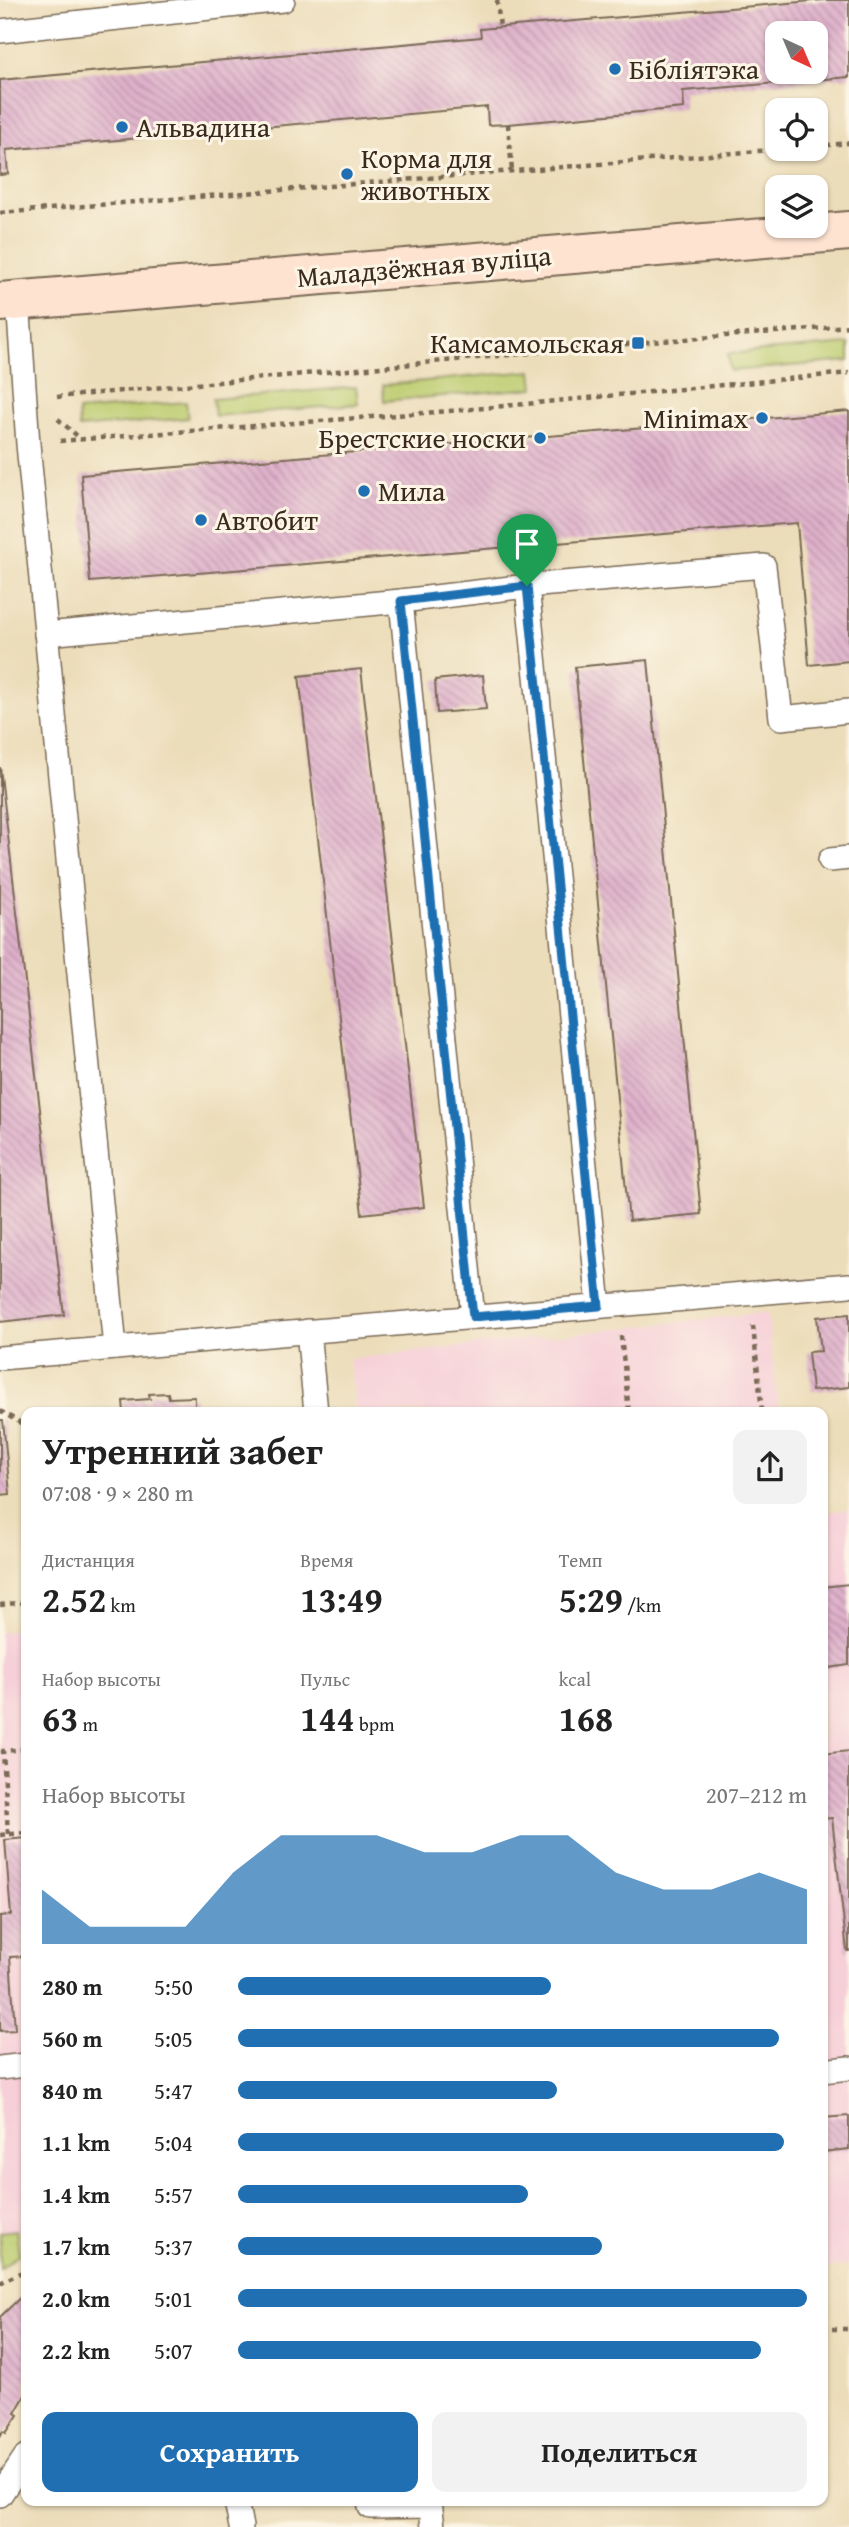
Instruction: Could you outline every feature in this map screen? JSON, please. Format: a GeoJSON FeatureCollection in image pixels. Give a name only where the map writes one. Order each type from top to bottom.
{"type":"FeatureCollection","features":[{"type":"Feature","properties":{"kind":"main road","name":"Маладзёжная вуліца"},"geometry":{"type":"LineString","coordinates":[[9,301],[849,231]]}},
{"type":"Feature","properties":{"kind":"lane"},"geometry":{"type":"LineString","coordinates":[[0,31],[252,1],[283,0]]}},
{"type":"Feature","properties":{"kind":"lane"},"geometry":{"type":"LineString","coordinates":[[9,301],[28,444],[116,1348]]}},
{"type":"Feature","properties":{"kind":"lane"},"geometry":{"type":"LineString","coordinates":[[46,634],[401,601],[527,586],[765,566],[781,718],[849,710]]}},
{"type":"Feature","properties":{"kind":"lane"},"geometry":{"type":"LineString","coordinates":[[527,586],[608,1305]]}},
{"type":"Feature","properties":{"kind":"lane"},"geometry":{"type":"LineString","coordinates":[[401,601],[473,1317]]}},
{"type":"Feature","properties":{"kind":"lane"},"geometry":{"type":"LineString","coordinates":[[0,1358],[849,1285]]}},
{"type":"Feature","properties":{"kind":"lane"},"geometry":{"type":"LineString","coordinates":[[308,1331],[316,1407]]}},
{"type":"Feature","properties":{"kind":"lane"},"geometry":{"type":"LineString","coordinates":[[0,2068],[21,2066]]}},
{"type":"Feature","properties":{"kind":"lane"},"geometry":{"type":"LineString","coordinates":[[828,2070],[849,2068]]}},
{"type":"Feature","properties":{"kind":"lane"},"geometry":{"type":"LineString","coordinates":[[0,2495],[21,2464]]}},
{"type":"Feature","properties":{"kind":"lane"},"geometry":{"type":"LineString","coordinates":[[237,2506],[241,2527]]}},
{"type":"Feature","properties":{"kind":"lane"},"geometry":{"type":"LineString","coordinates":[[370,2506],[431,2511]]}},
{"type":"Feature","properties":{"kind":"path"},"geometry":{"type":"LineString","coordinates":[[497,0],[500,28]]}},
{"type":"Feature","properties":{"kind":"path"},"geometry":{"type":"LineString","coordinates":[[508,124],[512,171]]}},
{"type":"Feature","properties":{"kind":"path"},"geometry":{"type":"LineString","coordinates":[[828,145],[849,144]]}},
{"type":"Feature","properties":{"kind":"path"},"geometry":{"type":"LineString","coordinates":[[0,213],[765,150]]}},
{"type":"Feature","properties":{"kind":"path"},"geometry":{"type":"LineString","coordinates":[[51,398],[849,326]]}},
{"type":"Feature","properties":{"kind":"path"},"geometry":{"type":"LineString","coordinates":[[82,440],[462,410],[849,373]]}},
{"type":"Feature","properties":{"kind":"path"},"geometry":{"type":"LineString","coordinates":[[749,1293],[761,1407]]}},
{"type":"Feature","properties":{"kind":"path"},"geometry":{"type":"LineString","coordinates":[[608,1305],[628,1407]]}},
{"type":"Feature","properties":{"kind":"path"},"geometry":{"type":"LineString","coordinates":[[0,1411],[21,1423]]}},
{"type":"Feature","properties":{"kind":"path"},"geometry":{"type":"LineString","coordinates":[[0,1605],[21,1603]]}},
{"type":"Feature","properties":{"kind":"path"},"geometry":{"type":"LineString","coordinates":[[8,1835],[3,1751],[21,1749]]}},
{"type":"Feature","properties":{"kind":"path"},"geometry":{"type":"LineString","coordinates":[[0,1835],[21,1834]]}},
{"type":"Feature","properties":{"kind":"path"},"geometry":{"type":"LineString","coordinates":[[0,2283],[21,2272]]}},
{"type":"Feature","properties":{"kind":"path"},"geometry":{"type":"LineString","coordinates":[[828,2329],[849,2329]]}},
{"type":"Feature","properties":{"kind":"shaded area"},"geometry":{"type":"Polygon","coordinates":[[[767,1312],[778,1407],[355,1407],[349,1359],[767,1312]]]}},
{"type":"Feature","properties":{"kind":"shaded area"},"geometry":{"type":"Polygon","coordinates":[[[849,1509],[849,2265],[828,2268],[828,1512],[849,1509]]]}},
{"type":"Feature","properties":{"kind":"shaded area"},"geometry":{"type":"Polygon","coordinates":[[[21,1630],[21,2230],[0,2232],[0,1632],[21,1630]]]}},
{"type":"Feature","properties":{"kind":"green space"},"geometry":{"type":"Polygon","coordinates":[[[849,344],[849,361],[730,371],[728,354],[849,344]]]}},
{"type":"Feature","properties":{"kind":"green space"},"geometry":{"type":"Polygon","coordinates":[[[532,371],[534,388],[384,401],[383,385],[532,371]]]}},
{"type":"Feature","properties":{"kind":"green space"},"geometry":{"type":"Polygon","coordinates":[[[356,387],[358,404],[215,416],[213,399],[356,387]]]}},
{"type":"Feature","properties":{"kind":"green space"},"geometry":{"type":"Polygon","coordinates":[[[186,402],[188,418],[79,428],[78,411],[186,402]]]}},
{"type":"Feature","properties":{"kind":"green space"},"geometry":{"type":"Polygon","coordinates":[[[16,2230],[19,2254],[0,2269],[0,2232],[16,2230]]]}},
{"type":"Feature","properties":{"kind":"building"},"geometry":{"type":"Polygon","coordinates":[[[849,0],[849,77],[828,79],[828,21],[765,21],[766,84],[683,91],[684,108],[488,125],[487,107],[6,150],[8,174],[0,175],[0,80],[481,37],[480,29],[849,0]]]}},
{"type":"Feature","properties":{"kind":"building"},"geometry":{"type":"Polygon","coordinates":[[[849,411],[849,661],[809,665],[797,523],[90,582],[81,475],[849,411]]]}},
{"type":"Feature","properties":{"kind":"building"},"geometry":{"type":"Polygon","coordinates":[[[648,660],[701,1214],[629,1221],[575,667],[648,660]]]}},
{"type":"Feature","properties":{"kind":"building"},"geometry":{"type":"Polygon","coordinates":[[[361,669],[424,1207],[362,1214],[299,676],[361,669]]]}},
{"type":"Feature","properties":{"kind":"building"},"geometry":{"type":"Polygon","coordinates":[[[483,675],[486,709],[437,713],[435,680],[483,675]]]}},
{"type":"Feature","properties":{"kind":"building"},"geometry":{"type":"Polygon","coordinates":[[[0,767],[64,1315],[0,1322],[0,767]]]}},
{"type":"Feature","properties":{"kind":"building"},"geometry":{"type":"Polygon","coordinates":[[[849,1314],[849,1387],[812,1391],[808,1352],[821,1351],[817,1317],[849,1314]]]}},
{"type":"Feature","properties":{"kind":"building"},"geometry":{"type":"Polygon","coordinates":[[[168,1393],[169,1398],[195,1397],[195,1407],[124,1407],[123,1401],[150,1399],[149,1394],[168,1393]]]}},
{"type":"Feature","properties":{"kind":"building"},"geometry":{"type":"Polygon","coordinates":[[[0,1420],[3,1420],[10,1494],[0,1495],[0,1420]]]}},
{"type":"Feature","properties":{"kind":"building"},"geometry":{"type":"Polygon","coordinates":[[[849,1584],[849,1665],[828,1668],[828,1586],[849,1584]]]}},
{"type":"Feature","properties":{"kind":"building"},"geometry":{"type":"Polygon","coordinates":[[[849,1751],[849,1951],[832,1818],[828,1818],[828,1753],[849,1751]]]}},
{"type":"Feature","properties":{"kind":"building"},"geometry":{"type":"Polygon","coordinates":[[[21,1838],[21,1956],[10,1957],[15,2030],[0,2031],[0,1916],[11,1915],[5,1840],[21,1838]]]}},
{"type":"Feature","properties":{"kind":"building"},"geometry":{"type":"Polygon","coordinates":[[[849,2116],[849,2149],[828,2151],[828,2118],[849,2116]]]}},
{"type":"Feature","properties":{"kind":"building"},"geometry":{"type":"Polygon","coordinates":[[[21,2297],[21,2403],[15,2413],[18,2415],[6,2433],[3,2431],[0,2437],[0,2317],[21,2297]]]}},
{"type":"Feature","properties":{"kind":"place","name":"Бібліятэка"},"geometry":{"type":"Point","coordinates":[615,69]}},
{"type":"Feature","properties":{"kind":"place","name":"Альвадина"},"geometry":{"type":"Point","coordinates":[122,127]}},
{"type":"Feature","properties":{"kind":"place","name":"Корма для животных"},"geometry":{"type":"Point","coordinates":[347,174]}},
{"type":"Feature","properties":{"kind":"place","name":"Камсамольская"},"geometry":{"type":"Point","coordinates":[638,343]}},
{"type":"Feature","properties":{"kind":"place","name":"Minimax"},"geometry":{"type":"Point","coordinates":[762,418]}},
{"type":"Feature","properties":{"kind":"place","name":"Брестские носки"},"geometry":{"type":"Point","coordinates":[540,438]}},
{"type":"Feature","properties":{"kind":"place","name":"Мила"},"geometry":{"type":"Point","coordinates":[364,491]}},
{"type":"Feature","properties":{"kind":"place","name":"Автобит"},"geometry":{"type":"Point","coordinates":[201,520]}},
{"type":"Feature","properties":{"kind":"route"},"geometry":{"type":"LineString","coordinates":[[527,586],[599,1306],[473,1317],[401,601],[527,586]]}}]}
